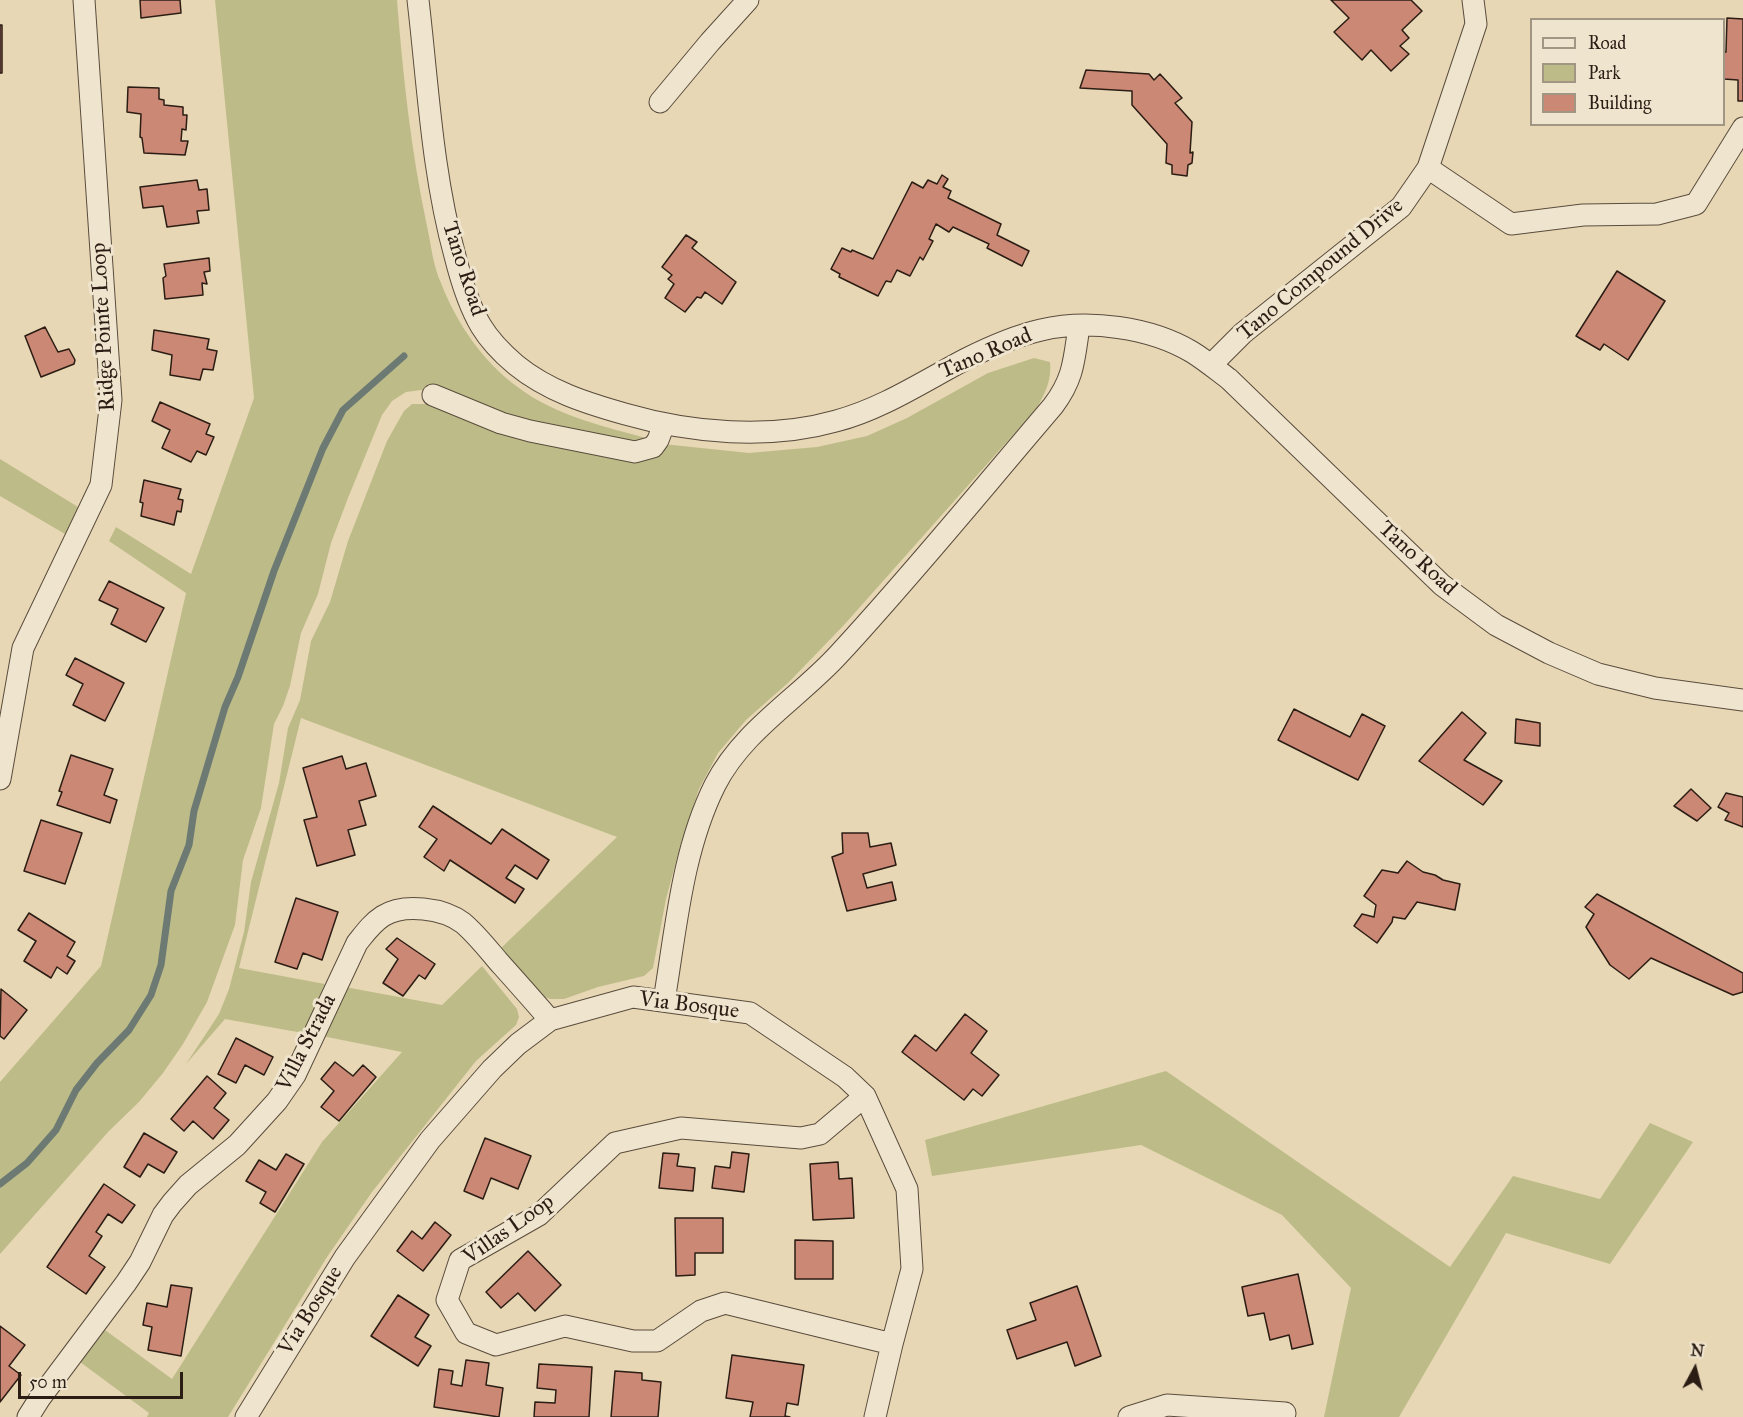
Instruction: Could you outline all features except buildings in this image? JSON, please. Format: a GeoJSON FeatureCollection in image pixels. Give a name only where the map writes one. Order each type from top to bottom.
{"type":"FeatureCollection","features":[{"type":"Feature","properties":{"kind":"street","name":"Ridge Pointe Loop"},"geometry":{"type":"LineString","coordinates":[[0,779],[23,648],[101,485],[111,400],[84,0]]}},
{"type":"Feature","properties":{"kind":"street","name":"Tano Road"},"geometry":{"type":"LineString","coordinates":[[418,0],[442,201],[462,281],[480,325],[495,345],[514,364],[554,390],[605,409],[664,424],[749,432],[776,432],[808,428],[858,414],[995,345],[1040,330],[1079,326],[1149,334],[1171,341],[1192,352],[1247,395],[1442,585],[1496,626],[1549,653],[1598,674],[1654,688],[1743,700]]}},
{"type":"Feature","properties":{"kind":"street"},"geometry":{"type":"LineString","coordinates":[[660,102],[748,0]]}},
{"type":"Feature","properties":{"kind":"street","name":"Tano Compound Drive"},"geometry":{"type":"LineString","coordinates":[[1211,365],[1244,333],[1401,207],[1428,168],[1476,24],[1473,0]]}},
{"type":"Feature","properties":{"kind":"street"},"geometry":{"type":"LineString","coordinates":[[1428,168],[1511,224],[1583,215],[1657,213],[1696,204],[1743,128]]}},
{"type":"Feature","properties":{"kind":"street"},"geometry":{"type":"LineString","coordinates":[[664,1001],[687,866],[714,787],[724,768],[748,738],[840,653],[1066,390],[1073,370],[1079,326]]}},
{"type":"Feature","properties":{"kind":"street"},"geometry":{"type":"LineString","coordinates":[[434,395],[520,429],[575,442],[635,452],[653,447],[664,424]]}},
{"type":"Feature","properties":{"kind":"street","name":"Villa Strada"},"geometry":{"type":"LineString","coordinates":[[28,1417],[135,1269],[163,1215],[188,1185],[237,1145],[277,1101],[295,1075],[357,943],[370,926],[384,915],[404,910],[429,910],[461,922],[478,938],[550,1020]]}},
{"type":"Feature","properties":{"kind":"street","name":"Via Bosque"},"geometry":{"type":"LineString","coordinates":[[246,1417],[345,1257],[430,1140],[492,1069],[518,1044],[550,1020],[633,997],[750,1013],[846,1077],[865,1096],[907,1189],[912,1269],[875,1417]]}},
{"type":"Feature","properties":{"kind":"street","name":"Villas Loop"},"geometry":{"type":"LineString","coordinates":[[865,1096],[820,1134],[801,1138],[681,1128],[615,1143],[539,1215],[460,1260],[447,1300],[466,1333],[496,1345],[565,1326],[633,1341],[657,1341],[701,1311],[725,1303],[892,1344]]}},
{"type":"Feature","properties":{"kind":"street"},"geometry":{"type":"LineString","coordinates":[[1129,1417],[1167,1405],[1285,1413]]}},
{"type":"Feature","properties":{"kind":"green space"},"geometry":{"type":"Polygon","coordinates":[[[215,0],[397,0],[408,113],[421,198],[438,276],[463,327],[494,366],[533,398],[582,420],[650,439],[643,445],[531,427],[443,392],[421,390],[406,392],[392,401],[382,415],[348,498],[331,543],[318,594],[301,633],[290,686],[274,724],[261,808],[243,860],[235,925],[207,1002],[163,1073],[0,1254],[0,1082],[101,966],[186,593],[109,541],[116,527],[191,574],[254,398],[215,0]]]}},
{"type":"Feature","properties":{"kind":"green space"},"geometry":{"type":"Polygon","coordinates":[[[1034,358],[1050,362],[1047,387],[1036,409],[844,625],[789,682],[746,720],[718,753],[699,789],[681,843],[666,899],[653,968],[644,976],[598,987],[564,999],[550,999],[537,994],[500,949],[617,837],[301,718],[239,968],[325,984],[303,1033],[225,1019],[186,1064],[219,1014],[229,989],[244,932],[251,882],[279,783],[288,728],[300,700],[311,641],[330,602],[348,541],[387,441],[404,411],[412,404],[433,404],[503,432],[749,453],[817,447],[867,436],[907,418],[988,373],[1034,358]]]}},
{"type":"Feature","properties":{"kind":"green space"},"geometry":{"type":"Polygon","coordinates":[[[0,459],[78,507],[65,534],[0,496],[0,459]]]}},
{"type":"Feature","properties":{"kind":"green space"},"geometry":{"type":"Polygon","coordinates":[[[482,966],[517,1009],[519,1017],[516,1025],[476,1061],[372,1192],[327,1257],[228,1417],[147,1417],[149,1413],[80,1362],[105,1330],[172,1379],[322,1142],[402,1052],[322,1036],[345,987],[442,1005],[482,966]]]}},
{"type":"Feature","properties":{"kind":"green space"},"geometry":{"type":"Polygon","coordinates":[[[1166,1071],[1450,1267],[1513,1176],[1600,1199],[1650,1123],[1693,1142],[1610,1264],[1506,1233],[1399,1417],[1324,1417],[1351,1288],[1282,1215],[1141,1145],[932,1176],[925,1140],[1166,1071]]]}},
{"type":"Feature","properties":{"kind":"waterway"},"geometry":{"type":"LineString","coordinates":[[0,1184],[27,1163],[56,1130],[76,1090],[97,1063],[129,1030],[151,995],[161,965],[171,891],[189,845],[194,811],[225,707],[238,677],[274,571],[323,448],[343,410],[404,356]]}}]}
